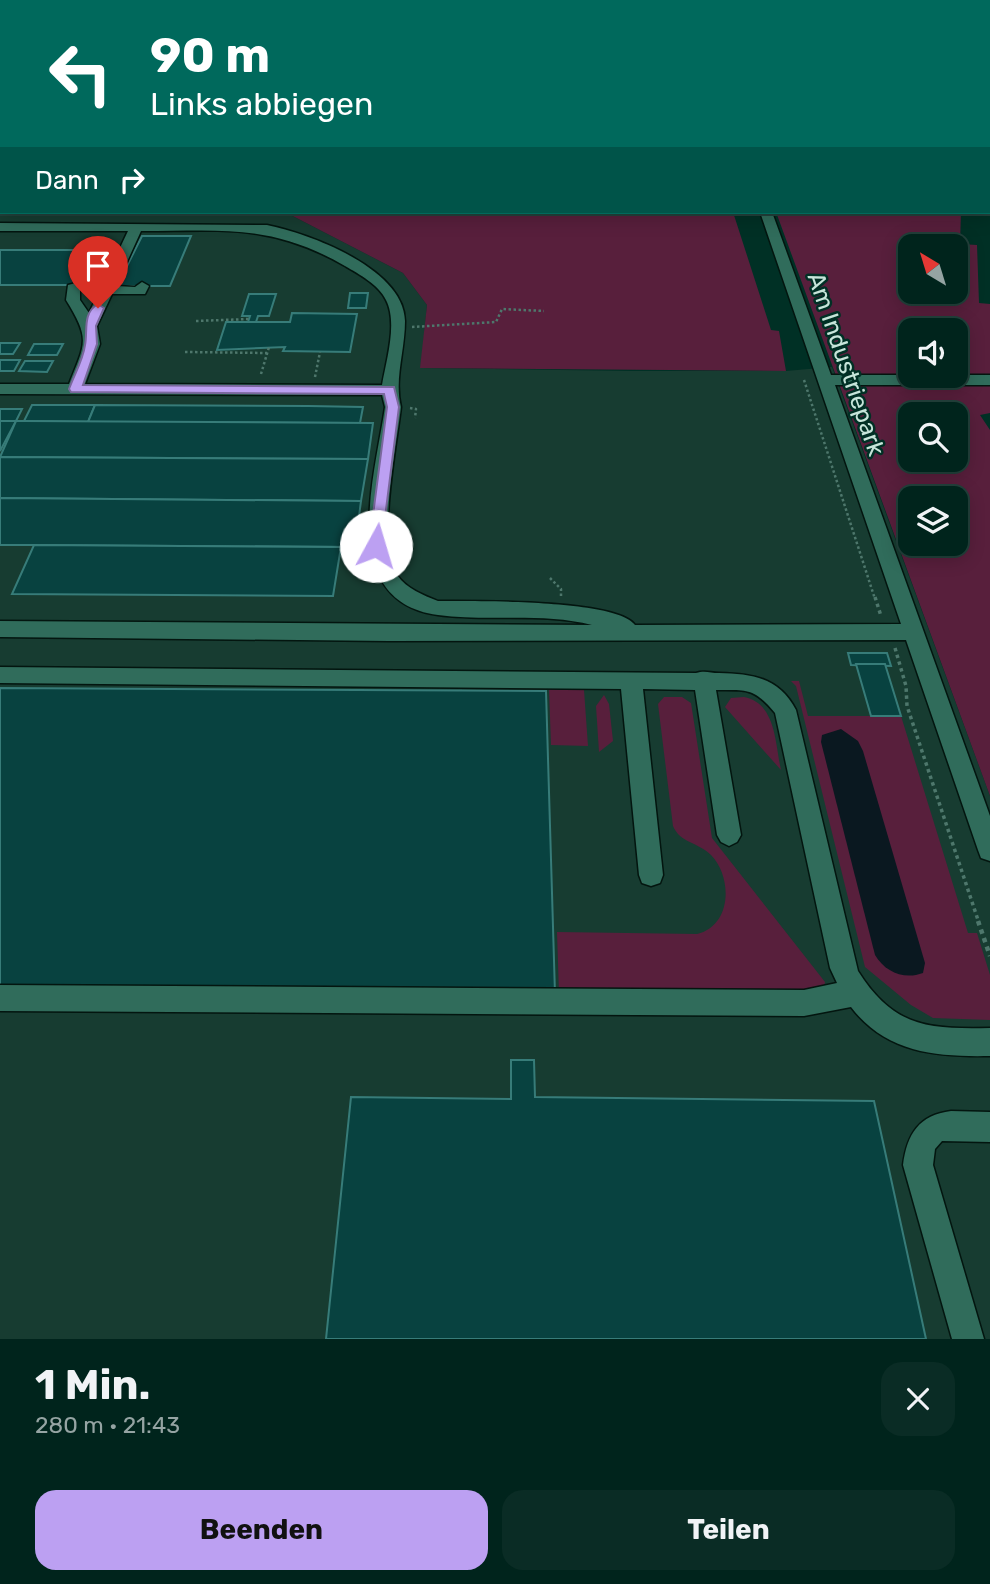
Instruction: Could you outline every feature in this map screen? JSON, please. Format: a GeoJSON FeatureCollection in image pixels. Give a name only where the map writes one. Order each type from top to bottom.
{"type":"FeatureCollection","features":[{"type":"Feature","properties":{"kind":"street","name":"Am Industriepark"},"geometry":{"type":"LineString","coordinates":[[767,214],[990,850]]}},
{"type":"Feature","properties":{"kind":"street"},"geometry":{"type":"LineString","coordinates":[[0,227],[243,227],[273,230],[299,238],[382,284],[394,301],[396,328],[389,390],[393,407],[376,546],[383,570],[391,581],[420,603],[437,608],[562,610],[655,633]]}},
{"type":"Feature","properties":{"kind":"street"},"geometry":{"type":"LineString","coordinates":[[90,326],[136,227]]}},
{"type":"Feature","properties":{"kind":"street"},"geometry":{"type":"LineString","coordinates":[[75,285],[74,300],[90,326],[92,344],[75,389]]}},
{"type":"Feature","properties":{"kind":"street"},"geometry":{"type":"LineString","coordinates":[[106,290],[140,291],[142,286]]}},
{"type":"Feature","properties":{"kind":"street"},"geometry":{"type":"LineString","coordinates":[[824,380],[990,380]]}},
{"type":"Feature","properties":{"kind":"street"},"geometry":{"type":"LineString","coordinates":[[0,389],[389,390]]}},
{"type":"Feature","properties":{"kind":"street"},"geometry":{"type":"LineString","coordinates":[[0,629],[912,632]]}},
{"type":"Feature","properties":{"kind":"street"},"geometry":{"type":"LineString","coordinates":[[0,675],[704,679],[750,682],[765,688],[785,710],[843,968],[855,993],[872,1012],[914,1037],[948,1042],[990,1042]]}},
{"type":"Feature","properties":{"kind":"street"},"geometry":{"type":"LineString","coordinates":[[631,679],[651,875]]}},
{"type":"Feature","properties":{"kind":"street"},"geometry":{"type":"LineString","coordinates":[[704,679],[729,835]]}},
{"type":"Feature","properties":{"kind":"street"},"geometry":{"type":"LineString","coordinates":[[0,998],[804,1003],[855,993]]}},
{"type":"Feature","properties":{"kind":"street"},"geometry":{"type":"LineString","coordinates":[[968,1339],[918,1165],[918,1150],[922,1139],[939,1126],[990,1127]]}},
{"type":"Feature","properties":{"kind":"path"},"geometry":{"type":"LineString","coordinates":[[396,328],[496,323],[502,309],[544,311]]}},
{"type":"Feature","properties":{"kind":"path"},"geometry":{"type":"LineString","coordinates":[[196,321],[249,319]]}},
{"type":"Feature","properties":{"kind":"path"},"geometry":{"type":"LineString","coordinates":[[185,352],[267,353]]}},
{"type":"Feature","properties":{"kind":"path"},"geometry":{"type":"LineString","coordinates":[[800,367],[878,610],[889,632],[904,679],[907,706],[990,956]]}},
{"type":"Feature","properties":{"kind":"path"},"geometry":{"type":"LineString","coordinates":[[410,408],[416,409],[415,418]]}},
{"type":"Feature","properties":{"kind":"shaded area"},"geometry":{"type":"Polygon","coordinates":[[[0,214],[289,214],[403,273],[427,305],[421,368],[786,371],[832,367],[898,546],[898,556],[902,556],[990,796],[990,1339],[0,1339],[0,214]]]}},
{"type":"Feature","properties":{"kind":"shaded area"},"geometry":{"type":"Polygon","coordinates":[[[289,214],[734,214],[771,330],[779,331],[786,371],[420,368],[427,305],[403,273],[289,214]]]}},
{"type":"Feature","properties":{"kind":"shaded area"},"geometry":{"type":"Polygon","coordinates":[[[777,214],[961,214],[960,234],[898,234],[898,304],[968,304],[968,244],[977,245],[979,303],[990,304],[990,413],[980,415],[990,430],[990,796],[902,556],[968,556],[968,486],[898,486],[898,545],[777,214]]]}},
{"type":"Feature","properties":{"kind":"shaded area"},"geometry":{"type":"Polygon","coordinates":[[[791,681],[799,681],[808,716],[901,716],[968,933],[977,933],[990,975],[990,1020],[933,1018],[911,1005],[865,967],[796,686],[791,681]]]}},
{"type":"Feature","properties":{"kind":"shaded area"},"geometry":{"type":"Polygon","coordinates":[[[549,689],[584,690],[588,746],[551,745],[549,689]]]}},
{"type":"Feature","properties":{"kind":"shaded area"},"geometry":{"type":"Polygon","coordinates":[[[604,695],[609,704],[613,741],[599,752],[596,706],[604,695]]]}},
{"type":"Feature","properties":{"kind":"shaded area"},"geometry":{"type":"Polygon","coordinates":[[[664,697],[682,697],[691,703],[712,838],[825,982],[824,987],[814,990],[559,994],[557,932],[697,934],[709,929],[723,911],[725,887],[718,864],[706,851],[680,836],[673,826],[658,704],[664,697]]]}},
{"type":"Feature","properties":{"kind":"shaded area"},"geometry":{"type":"Polygon","coordinates":[[[744,697],[755,701],[768,716],[781,770],[725,707],[731,698],[744,697]]]}},
{"type":"Feature","properties":{"kind":"shaded area"},"geometry":{"type":"Polygon","coordinates":[[[841,729],[858,741],[863,751],[925,963],[923,973],[909,976],[896,973],[884,966],[875,955],[821,742],[822,735],[841,729]]]}},
{"type":"Feature","properties":{"kind":"building"},"geometry":{"type":"Polygon","coordinates":[[[142,236],[191,236],[170,286],[117,286],[142,236]]]}},
{"type":"Feature","properties":{"kind":"building"},"geometry":{"type":"Polygon","coordinates":[[[0,250],[109,250],[91,285],[0,285],[0,250]]]}},
{"type":"Feature","properties":{"kind":"building"},"geometry":{"type":"Polygon","coordinates":[[[350,293],[368,293],[366,308],[348,308],[350,293]]]}},
{"type":"Feature","properties":{"kind":"building"},"geometry":{"type":"Polygon","coordinates":[[[249,294],[276,294],[269,316],[258,316],[256,322],[248,322],[250,316],[242,316],[249,294]]]}},
{"type":"Feature","properties":{"kind":"building"},"geometry":{"type":"Polygon","coordinates":[[[292,313],[357,314],[350,352],[283,351],[285,347],[217,350],[226,322],[290,322],[292,313]]]}},
{"type":"Feature","properties":{"kind":"building"},"geometry":{"type":"Polygon","coordinates":[[[0,343],[20,343],[13,354],[0,354],[0,343]]]}},
{"type":"Feature","properties":{"kind":"building"},"geometry":{"type":"Polygon","coordinates":[[[34,344],[63,344],[57,355],[28,355],[34,344]]]}},
{"type":"Feature","properties":{"kind":"building"},"geometry":{"type":"Polygon","coordinates":[[[0,360],[20,360],[14,371],[0,371],[0,360]]]}},
{"type":"Feature","properties":{"kind":"building"},"geometry":{"type":"Polygon","coordinates":[[[25,361],[53,361],[47,372],[19,371],[25,361]]]}},
{"type":"Feature","properties":{"kind":"building"},"geometry":{"type":"Polygon","coordinates":[[[32,405],[95,405],[88,422],[24,421],[32,405]]]}},
{"type":"Feature","properties":{"kind":"building"},"geometry":{"type":"Polygon","coordinates":[[[95,405],[363,407],[360,423],[88,422],[95,405]]]}},
{"type":"Feature","properties":{"kind":"building"},"geometry":{"type":"Polygon","coordinates":[[[0,409],[22,409],[16,421],[0,421],[0,409]]]}},
{"type":"Feature","properties":{"kind":"building"},"geometry":{"type":"Polygon","coordinates":[[[0,421],[16,421],[0,451],[0,421]]]}},
{"type":"Feature","properties":{"kind":"building"},"geometry":{"type":"Polygon","coordinates":[[[16,421],[373,423],[368,459],[0,457],[16,421]]]}},
{"type":"Feature","properties":{"kind":"building"},"geometry":{"type":"Polygon","coordinates":[[[0,457],[368,459],[361,501],[0,498],[0,457]]]}},
{"type":"Feature","properties":{"kind":"building"},"geometry":{"type":"Polygon","coordinates":[[[0,498],[361,501],[355,547],[0,545],[0,498]]]}},
{"type":"Feature","properties":{"kind":"building"},"geometry":{"type":"Polygon","coordinates":[[[34,545],[341,547],[333,596],[12,594],[34,545]]]}},
{"type":"Feature","properties":{"kind":"building"},"geometry":{"type":"Polygon","coordinates":[[[848,653],[887,653],[891,666],[851,665],[848,653]]]}},
{"type":"Feature","properties":{"kind":"building"},"geometry":{"type":"Polygon","coordinates":[[[856,664],[885,664],[901,716],[871,716],[856,664]]]}},
{"type":"Feature","properties":{"kind":"building"},"geometry":{"type":"Polygon","coordinates":[[[0,688],[546,691],[555,994],[0,990],[0,688]]]}},
{"type":"Feature","properties":{"kind":"building"},"geometry":{"type":"Polygon","coordinates":[[[511,1060],[534,1060],[535,1097],[874,1101],[926,1339],[326,1339],[351,1097],[511,1099],[511,1060]]]}},
{"type":"Feature","properties":{"kind":"route"},"geometry":{"type":"LineString","coordinates":[[98,308],[90,326],[92,344],[75,389],[389,390],[393,407],[376,546]]}}]}
